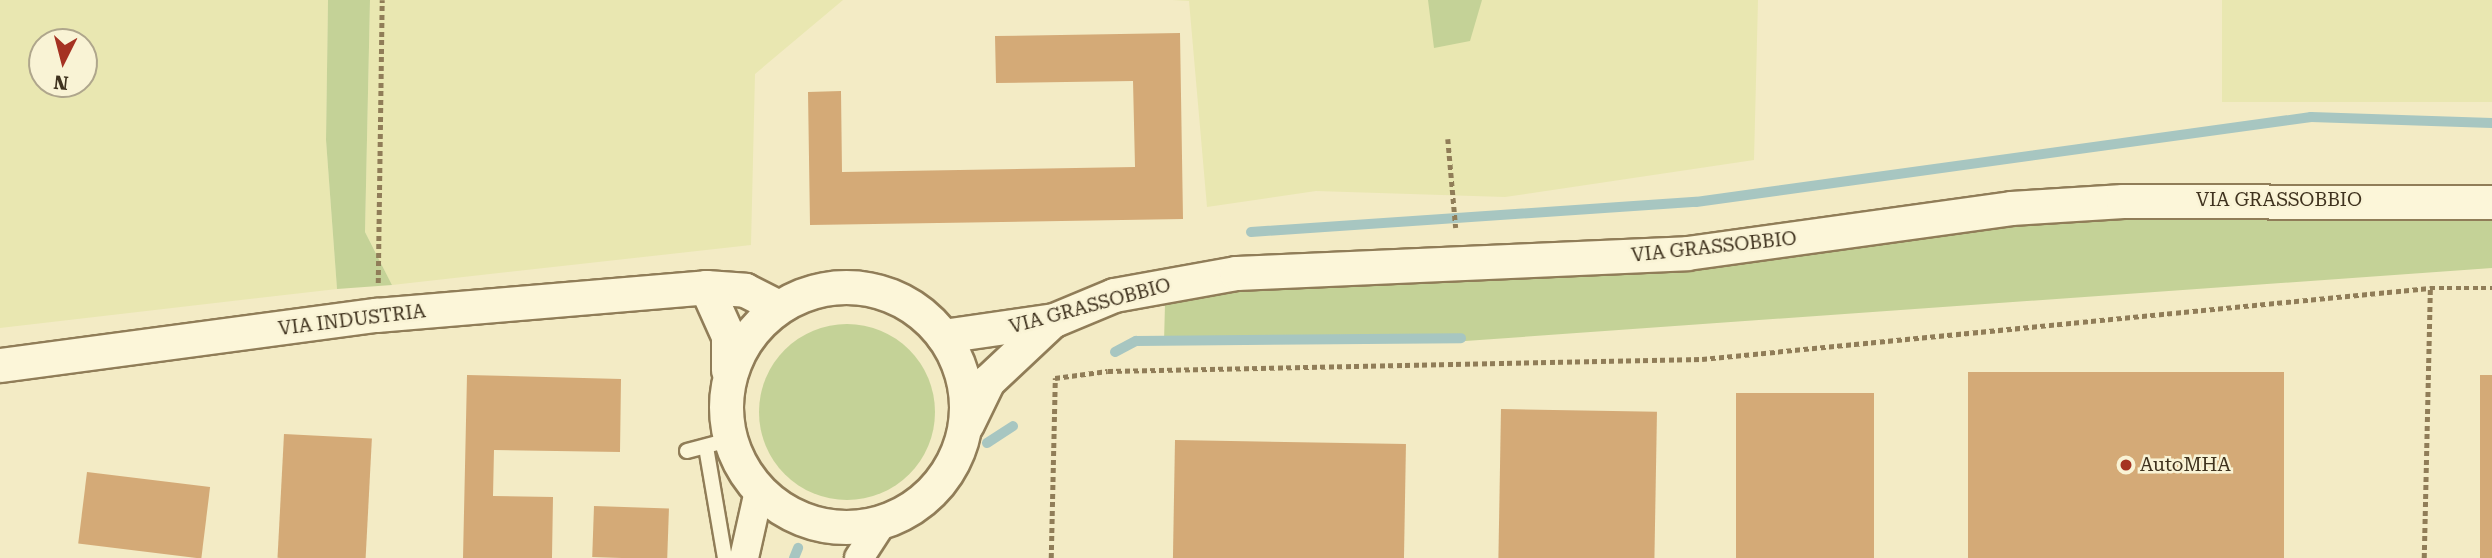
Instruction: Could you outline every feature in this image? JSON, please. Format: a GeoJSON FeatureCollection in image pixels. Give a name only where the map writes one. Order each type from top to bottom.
{"type":"FeatureCollection","features":[{"type":"Feature","properties":{"kind":"street","name":"VIA GRASSOBBIO"},"geometry":{"type":"LineString","coordinates":[[943,335],[1054,320],[1139,289],[1237,273],[1687,253],[2011,208],[2222,198],[2492,202]]}},
{"type":"Feature","properties":{"kind":"street","name":"VIA INDUSTRIA"},"geometry":{"type":"LineString","coordinates":[[0,365],[376,315],[706,287],[745,290],[778,307]]}},
{"type":"Feature","properties":{"kind":"street"},"geometry":{"type":"LineString","coordinates":[[706,287],[728,336],[727,380],[718,444],[759,491],[817,524],[883,522]]}},
{"type":"Feature","properties":{"kind":"street"},"geometry":{"type":"LineString","coordinates":[[727,380],[746,339],[778,307],[817,289],[860,287],[911,307],[943,335],[964,385],[965,428]]}},
{"type":"Feature","properties":{"kind":"street"},"geometry":{"type":"LineString","coordinates":[[859,558],[883,522],[936,486],[988,381],[1054,320]]}},
{"type":"Feature","properties":{"kind":"street"},"geometry":{"type":"LineString","coordinates":[[744,558],[759,491]]}},
{"type":"Feature","properties":{"kind":"lane"},"geometry":{"type":"LineString","coordinates":[[687,451],[718,444],[724,558]]}},
{"type":"Feature","properties":{"kind":"path"},"geometry":{"type":"LineString","coordinates":[[376,315],[382,0]]}},
{"type":"Feature","properties":{"kind":"path"},"geometry":{"type":"LineString","coordinates":[[1448,139],[1457,235]]}},
{"type":"Feature","properties":{"kind":"path"},"geometry":{"type":"LineString","coordinates":[[2424,558],[2430,288]]}},
{"type":"Feature","properties":{"kind":"path"},"geometry":{"type":"LineString","coordinates":[[1051,558],[1055,378],[1108,371],[1702,359],[2430,288],[2492,288]]}},
{"type":"Feature","properties":{"kind":"shaded area"},"geometry":{"type":"Polygon","coordinates":[[[0,0],[328,0],[326,140],[337,289],[0,328],[0,0]]]}},
{"type":"Feature","properties":{"kind":"shaded area"},"geometry":{"type":"Polygon","coordinates":[[[370,0],[843,0],[755,74],[751,245],[392,285],[365,232],[370,0]]]}},
{"type":"Feature","properties":{"kind":"shaded area"},"geometry":{"type":"Polygon","coordinates":[[[1172,0],[1758,0],[1754,160],[1505,197],[1316,191],[1207,207],[1189,1],[1172,0]]]}},
{"type":"Feature","properties":{"kind":"shaded area"},"geometry":{"type":"Polygon","coordinates":[[[2222,0],[2492,0],[2492,102],[2222,102],[2222,0]]]}},
{"type":"Feature","properties":{"kind":"green space"},"geometry":{"type":"Polygon","coordinates":[[[328,0],[370,0],[365,232],[392,285],[337,289],[326,140],[328,0]]]}},
{"type":"Feature","properties":{"kind":"green space"},"geometry":{"type":"Polygon","coordinates":[[[1428,0],[1482,0],[1470,41],[1434,48],[1428,0]]]}},
{"type":"Feature","properties":{"kind":"green space"},"geometry":{"type":"Polygon","coordinates":[[[2112,209],[2492,211],[2492,268],[1451,342],[1164,342],[1165,304],[1286,284],[1465,280],[1765,256],[2112,209]]]}},
{"type":"Feature","properties":{"kind":"green space"},"geometry":{"type":"Polygon","coordinates":[[[847,324],[881,331],[909,350],[928,378],[935,412],[928,446],[909,474],[881,493],[847,500],[813,493],[785,474],[766,446],[759,412],[766,378],[785,350],[813,331],[847,324]]]}},
{"type":"Feature","properties":{"kind":"building"},"geometry":{"type":"Polygon","coordinates":[[[1180,33],[1183,219],[810,225],[808,92],[841,91],[842,172],[1135,167],[1133,81],[996,83],[995,36],[1180,33]]]}},
{"type":"Feature","properties":{"kind":"building","name":"AutoMHA"},"geometry":{"type":"Polygon","coordinates":[[[1968,372],[2284,372],[2284,558],[1968,558],[1968,372]]]}},
{"type":"Feature","properties":{"kind":"building"},"geometry":{"type":"Polygon","coordinates":[[[467,375],[621,379],[620,452],[494,450],[493,496],[553,497],[552,558],[463,558],[467,375]]]}},
{"type":"Feature","properties":{"kind":"building"},"geometry":{"type":"Polygon","coordinates":[[[2480,375],[2492,375],[2492,558],[2480,558],[2480,375]]]}},
{"type":"Feature","properties":{"kind":"building"},"geometry":{"type":"Polygon","coordinates":[[[1736,393],[1874,393],[1874,558],[1736,558],[1736,393]]]}},
{"type":"Feature","properties":{"kind":"building"},"geometry":{"type":"Polygon","coordinates":[[[1501,409],[1657,412],[1654,558],[1498,558],[1501,409]]]}},
{"type":"Feature","properties":{"kind":"building"},"geometry":{"type":"Polygon","coordinates":[[[284,434],[372,439],[366,558],[278,558],[284,434]]]}},
{"type":"Feature","properties":{"kind":"building"},"geometry":{"type":"Polygon","coordinates":[[[1175,440],[1406,444],[1404,558],[1173,558],[1175,440]]]}},
{"type":"Feature","properties":{"kind":"building"},"geometry":{"type":"Polygon","coordinates":[[[87,472],[210,487],[201,558],[78,543],[87,472]]]}},
{"type":"Feature","properties":{"kind":"building"},"geometry":{"type":"Polygon","coordinates":[[[594,506],[669,509],[667,558],[592,557],[594,506]]]}},
{"type":"Feature","properties":{"kind":"waterway"},"geometry":{"type":"LineString","coordinates":[[1251,232],[1696,202],[2311,117],[2492,123]]}},
{"type":"Feature","properties":{"kind":"waterway"},"geometry":{"type":"LineString","coordinates":[[1115,352],[1136,341],[1461,338]]}},
{"type":"Feature","properties":{"kind":"waterway"},"geometry":{"type":"LineString","coordinates":[[987,443],[1013,426]]}},
{"type":"Feature","properties":{"kind":"waterway"},"geometry":{"type":"LineString","coordinates":[[794,558],[798,548]]}},
{"type":"Feature","properties":{"kind":"place","name":"AutoMHA"},"geometry":{"type":"Point","coordinates":[2126,465]}}]}
